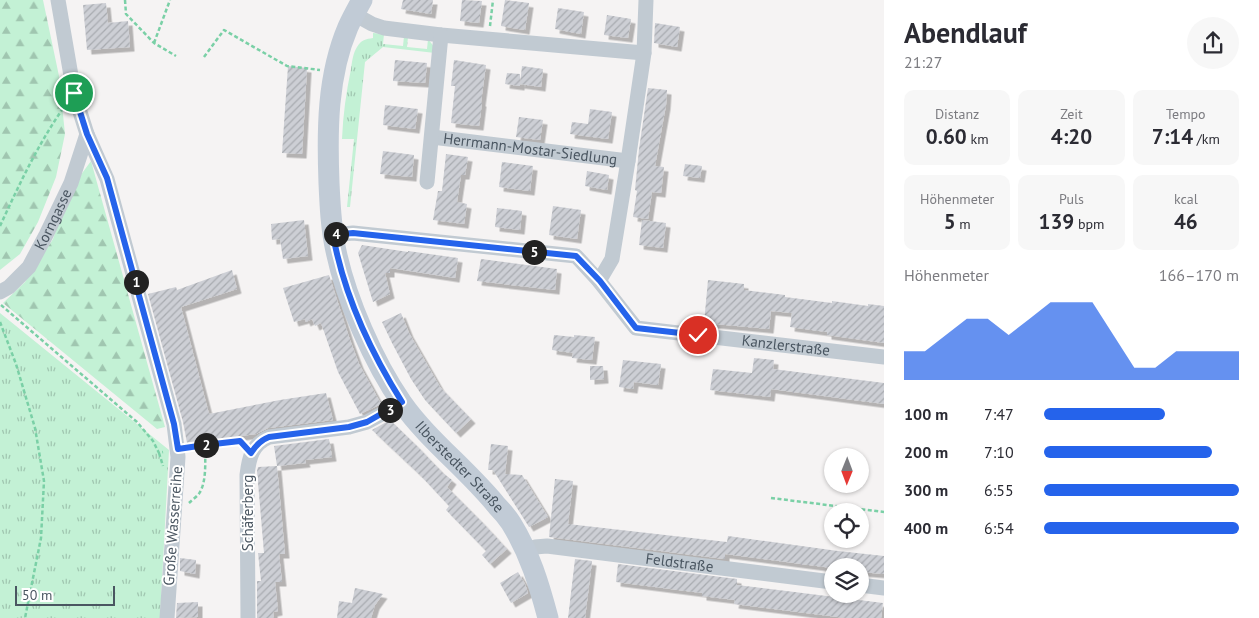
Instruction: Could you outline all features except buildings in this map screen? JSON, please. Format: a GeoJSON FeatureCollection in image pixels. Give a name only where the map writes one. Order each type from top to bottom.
{"type":"FeatureCollection","features":[{"type":"Feature","properties":{"kind":"street","name":"Große Wasserreihe"},"geometry":{"type":"LineString","coordinates":[[58,0],[74,93],[87,134],[107,178],[174,424],[178,449],[167,618]]}},
{"type":"Feature","properties":{"kind":"street","name":"Herrmann-Mostar-Siedlung"},"geometry":{"type":"LineString","coordinates":[[600,281],[612,259],[644,53],[646,0]]}},
{"type":"Feature","properties":{"kind":"street"},"geometry":{"type":"LineString","coordinates":[[358,7],[372,24],[384,28],[488,40],[644,53]]}},
{"type":"Feature","properties":{"kind":"street","name":"Ilberstedter Straße"},"geometry":{"type":"LineString","coordinates":[[358,7],[343,42],[335,71],[328,132],[328,167],[333,235],[346,287],[365,334],[385,375],[402,402],[430,435],[488,495],[510,522],[526,550],[535,571],[548,618]]}},
{"type":"Feature","properties":{"kind":"street","name":"Herrmann-Mostar-Siedlung"},"geometry":{"type":"LineString","coordinates":[[427,182],[441,35]]}},
{"type":"Feature","properties":{"kind":"street","name":"Korngasse"},"geometry":{"type":"LineString","coordinates":[[0,292],[9,288],[29,267],[38,251],[71,183],[87,134]]}},
{"type":"Feature","properties":{"kind":"street","name":"Herrmann-Mostar-Siedlung"},"geometry":{"type":"LineString","coordinates":[[432,137],[628,161]]}},
{"type":"Feature","properties":{"kind":"street","name":"Kanzlerstraße"},"geometry":{"type":"LineString","coordinates":[[333,235],[353,233],[576,256],[600,281],[636,328],[884,357]]}},
{"type":"Feature","properties":{"kind":"street","name":"Schäferberg"},"geometry":{"type":"LineString","coordinates":[[248,618],[248,475],[251,453],[256,445],[269,437],[349,427],[367,422],[402,402]]}},
{"type":"Feature","properties":{"kind":"street","name":"Feldstraße"},"geometry":{"type":"LineString","coordinates":[[526,550],[547,546],[824,581]]}},
{"type":"Feature","properties":{"kind":"street"},"geometry":{"type":"LineString","coordinates":[[869,586],[884,588]]}},
{"type":"Feature","properties":{"kind":"path"},"geometry":{"type":"LineString","coordinates":[[125,0],[126,14],[154,43],[176,56]]}},
{"type":"Feature","properties":{"kind":"path"},"geometry":{"type":"LineString","coordinates":[[154,43],[170,0]]}},
{"type":"Feature","properties":{"kind":"path"},"geometry":{"type":"LineString","coordinates":[[488,40],[493,0]]}},
{"type":"Feature","properties":{"kind":"path"},"geometry":{"type":"LineString","coordinates":[[204,57],[224,30],[287,66],[335,71]]}},
{"type":"Feature","properties":{"kind":"path"},"geometry":{"type":"LineString","coordinates":[[0,226],[21,179],[47,132],[74,93]]}},
{"type":"Feature","properties":{"kind":"path"},"geometry":{"type":"LineString","coordinates":[[0,304],[137,422],[153,441],[159,453],[240,441],[251,453]]}},
{"type":"Feature","properties":{"kind":"path"},"geometry":{"type":"LineString","coordinates":[[0,322],[16,364],[35,428],[44,481],[40,538],[25,618]]}},
{"type":"Feature","properties":{"kind":"path"},"geometry":{"type":"LineString","coordinates":[[200,492],[206,470],[205,445]]}},
{"type":"Feature","properties":{"kind":"path"},"geometry":{"type":"LineString","coordinates":[[771,498],[884,512]]}},
{"type":"Feature","properties":{"kind":"green space"},"geometry":{"type":"Polygon","coordinates":[[[0,0],[43,0],[59,76],[65,134],[56,177],[38,222],[20,254],[0,270],[0,0]]]}},
{"type":"Feature","properties":{"kind":"green space"},"geometry":{"type":"Polygon","coordinates":[[[373,33],[384,34],[383,44],[403,46],[404,36],[408,37],[407,47],[427,49],[428,39],[435,48],[435,53],[383,47],[365,62],[350,207],[347,207],[354,139],[342,139],[346,95],[355,52],[362,41],[373,38],[373,33]]]}},
{"type":"Feature","properties":{"kind":"green space"},"geometry":{"type":"Polygon","coordinates":[[[91,161],[165,427],[157,429],[3,303],[25,282],[53,239],[69,191],[91,161]]]}},
{"type":"Feature","properties":{"kind":"green space"},"geometry":{"type":"Polygon","coordinates":[[[0,313],[169,450],[160,618],[0,618],[0,313]]]}},
{"type":"Feature","properties":{"kind":"route"},"geometry":{"type":"LineString","coordinates":[[74,93],[87,134],[107,178],[174,424],[178,449],[240,441],[251,453],[256,445],[269,437],[349,427],[367,422],[402,402],[385,375],[355,311],[346,287],[333,235],[353,233],[576,256],[600,281],[636,328],[698,335]]}}]}
